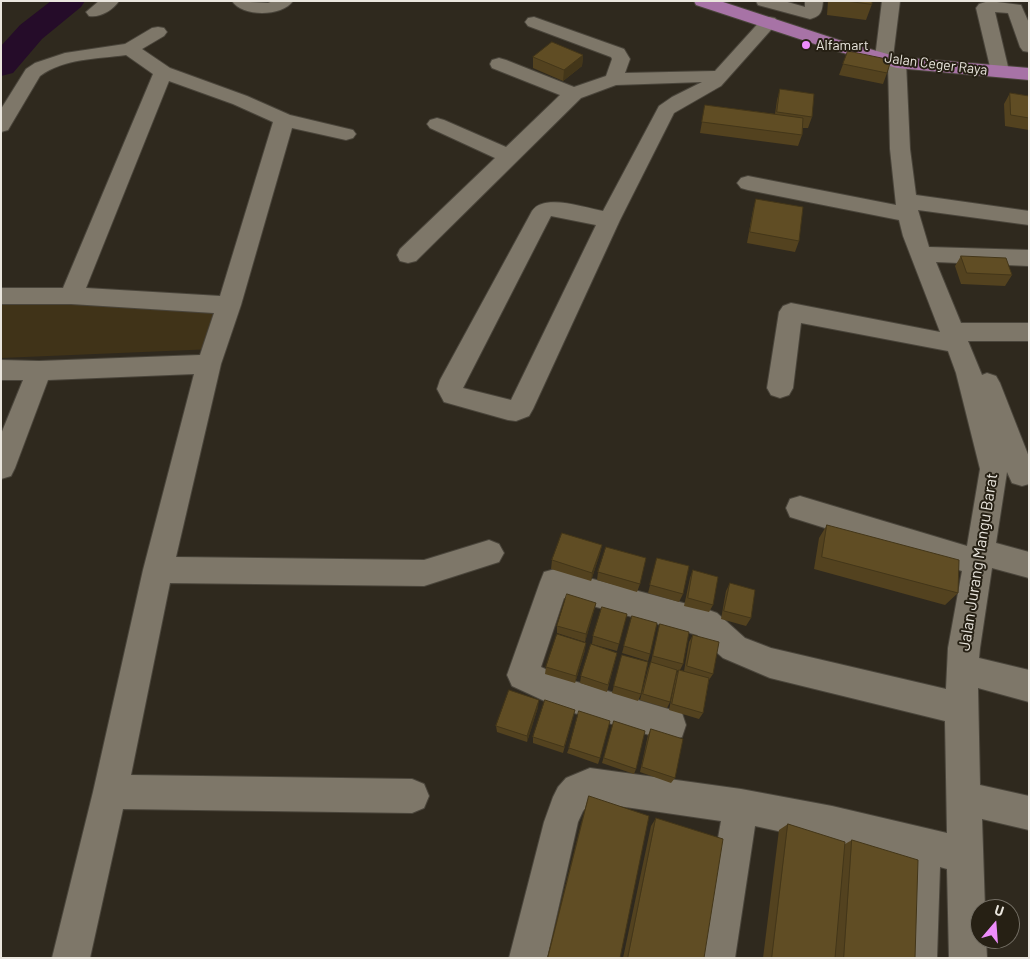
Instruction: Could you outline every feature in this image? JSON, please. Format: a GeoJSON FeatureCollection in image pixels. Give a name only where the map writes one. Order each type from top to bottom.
{"type":"FeatureCollection","features":[{"type":"Feature","properties":{"kind":"main road","name":"Jalan Ceger Raya"},"geometry":{"type":"LineString","coordinates":[[702,1],[839,46],[891,60],[1029,74]]}},
{"type":"Feature","properties":{"kind":"street"},"geometry":{"type":"LineString","coordinates":[[96,12],[112,1]]}},
{"type":"Feature","properties":{"kind":"street"},"geometry":{"type":"LineString","coordinates":[[240,1],[262,10],[271,9],[285,1]]}},
{"type":"Feature","properties":{"kind":"street"},"geometry":{"type":"LineString","coordinates":[[764,1],[810,7],[796,31]]}},
{"type":"Feature","properties":{"kind":"street","name":"Jalan Jurang Mangu Barat"},"geometry":{"type":"LineString","coordinates":[[891,1],[891,60],[906,208],[921,254],[961,341],[994,469],[962,669],[961,709],[968,958]]}},
{"type":"Feature","properties":{"kind":"street"},"geometry":{"type":"LineString","coordinates":[[1000,71],[985,8],[990,6],[1015,9],[1029,47]]}},
{"type":"Feature","properties":{"kind":"street"},"geometry":{"type":"LineString","coordinates":[[534,22],[618,53],[621,59],[614,79]]}},
{"type":"Feature","properties":{"kind":"street"},"geometry":{"type":"LineString","coordinates":[[609,220],[550,208],[543,211],[453,380],[450,390],[453,395],[508,410],[516,411],[520,409],[609,220],[666,110],[673,104],[710,86],[769,22]]}},
{"type":"Feature","properties":{"kind":"street"},"geometry":{"type":"LineString","coordinates":[[1,126],[33,73],[40,67],[56,60],[130,49],[158,32]]}},
{"type":"Feature","properties":{"kind":"street"},"geometry":{"type":"LineString","coordinates":[[130,49],[164,72],[240,100],[284,120],[346,134]]}},
{"type":"Feature","properties":{"kind":"street"},"geometry":{"type":"LineString","coordinates":[[499,64],[574,94]]}},
{"type":"Feature","properties":{"kind":"street"},"geometry":{"type":"LineString","coordinates":[[71,296],[164,72]]}},
{"type":"Feature","properties":{"kind":"street"},"geometry":{"type":"LineString","coordinates":[[408,255],[574,94],[614,79],[720,76]]}},
{"type":"Feature","properties":{"kind":"street"},"geometry":{"type":"LineString","coordinates":[[71,958],[110,792],[158,570],[209,364],[229,305],[284,120]]}},
{"type":"Feature","properties":{"kind":"street"},"geometry":{"type":"LineString","coordinates":[[437,124],[508,156]]}},
{"type":"Feature","properties":{"kind":"street"},"geometry":{"type":"LineString","coordinates":[[748,183],[906,208],[1029,218]]}},
{"type":"Feature","properties":{"kind":"street"},"geometry":{"type":"LineString","coordinates":[[921,254],[1029,258]]}},
{"type":"Feature","properties":{"kind":"street"},"geometry":{"type":"LineString","coordinates":[[1,296],[71,296],[229,305]]}},
{"type":"Feature","properties":{"kind":"street"},"geometry":{"type":"LineString","coordinates":[[780,388],[791,312],[961,341],[1029,332]]}},
{"type":"Feature","properties":{"kind":"street"},"geometry":{"type":"LineString","coordinates":[[961,341],[1025,476]]}},
{"type":"Feature","properties":{"kind":"street"},"geometry":{"type":"LineString","coordinates":[[1,370],[39,371],[209,364]]}},
{"type":"Feature","properties":{"kind":"street"},"geometry":{"type":"LineString","coordinates":[[1,468],[39,371]]}},
{"type":"Feature","properties":{"kind":"street"},"geometry":{"type":"LineString","coordinates":[[994,469],[1025,476]]}},
{"type":"Feature","properties":{"kind":"street"},"geometry":{"type":"LineString","coordinates":[[800,508],[979,558],[1029,565]]}},
{"type":"Feature","properties":{"kind":"street"},"geometry":{"type":"LineString","coordinates":[[158,570],[424,573],[490,553]]}},
{"type":"Feature","properties":{"kind":"street"},"geometry":{"type":"LineString","coordinates":[[670,725],[564,694],[523,675],[555,582],[706,623],[734,648],[770,663],[961,709]]}},
{"type":"Feature","properties":{"kind":"street"},"geometry":{"type":"LineString","coordinates":[[962,669],[1029,686]]}},
{"type":"Feature","properties":{"kind":"street"},"geometry":{"type":"LineString","coordinates":[[528,958],[560,822],[568,801],[579,788],[590,785],[741,806],[965,855]]}},
{"type":"Feature","properties":{"kind":"street"},"geometry":{"type":"LineString","coordinates":[[110,792],[412,796]]}},
{"type":"Feature","properties":{"kind":"street"},"geometry":{"type":"LineString","coordinates":[[963,798],[1029,813]]}},
{"type":"Feature","properties":{"kind":"street"},"geometry":{"type":"LineString","coordinates":[[716,958],[741,806]]}},
{"type":"Feature","properties":{"kind":"street"},"geometry":{"type":"LineString","coordinates":[[918,958],[922,845]]}},
{"type":"Feature","properties":{"kind":"shaded area"},"geometry":{"type":"Polygon","coordinates":[[[1,296],[229,305],[214,349],[1,358],[1,296]]]}},
{"type":"Feature","properties":{"kind":"building"},"geometry":{"type":"Polygon","coordinates":[[[846,1],[872,1],[872,4],[846,1]]]}},
{"type":"Feature","properties":{"kind":"building"},"geometry":{"type":"Polygon","coordinates":[[[552,42],[583,55],[564,70],[533,57],[552,42]]]}},
{"type":"Feature","properties":{"kind":"building"},"geometry":{"type":"Polygon","coordinates":[[[848,51],[891,60],[887,73],[843,64],[848,51]]]}},
{"type":"Feature","properties":{"kind":"building"},"geometry":{"type":"Polygon","coordinates":[[[780,89],[814,94],[812,117],[777,112],[780,89]]]}},
{"type":"Feature","properties":{"kind":"building"},"geometry":{"type":"Polygon","coordinates":[[[1010,93],[1029,96],[1029,118],[1011,115],[1010,93]]]}},
{"type":"Feature","properties":{"kind":"building"},"geometry":{"type":"Polygon","coordinates":[[[705,105],[803,118],[802,135],[702,122],[705,105]]]}},
{"type":"Feature","properties":{"kind":"building"},"geometry":{"type":"Polygon","coordinates":[[[756,199],[803,207],[799,241],[750,232],[756,199]]]}},
{"type":"Feature","properties":{"kind":"building"},"geometry":{"type":"Polygon","coordinates":[[[961,256],[1006,258],[1012,275],[967,273],[961,256]]]}},
{"type":"Feature","properties":{"kind":"building"},"geometry":{"type":"Polygon","coordinates":[[[827,525],[959,560],[958,593],[822,557],[827,525]]]}},
{"type":"Feature","properties":{"kind":"building"},"geometry":{"type":"Polygon","coordinates":[[[562,533],[602,545],[592,573],[552,560],[562,533]]]}},
{"type":"Feature","properties":{"kind":"building"},"geometry":{"type":"Polygon","coordinates":[[[606,547],[646,558],[640,584],[598,572],[606,547]]]}},
{"type":"Feature","properties":{"kind":"building"},"geometry":{"type":"Polygon","coordinates":[[[657,558],[689,566],[683,594],[650,585],[657,558]]]}},
{"type":"Feature","properties":{"kind":"building"},"geometry":{"type":"Polygon","coordinates":[[[693,570],[718,577],[713,605],[688,598],[693,570]]]}},
{"type":"Feature","properties":{"kind":"building"},"geometry":{"type":"Polygon","coordinates":[[[730,583],[755,590],[751,618],[724,611],[730,583]]]}},
{"type":"Feature","properties":{"kind":"building"},"geometry":{"type":"Polygon","coordinates":[[[567,594],[596,603],[586,634],[557,626],[567,594]]]}},
{"type":"Feature","properties":{"kind":"building"},"geometry":{"type":"Polygon","coordinates":[[[602,607],[627,614],[619,644],[593,636],[602,607]]]}},
{"type":"Feature","properties":{"kind":"building"},"geometry":{"type":"Polygon","coordinates":[[[632,616],[657,623],[650,654],[624,646],[632,616]]]}},
{"type":"Feature","properties":{"kind":"building"},"geometry":{"type":"Polygon","coordinates":[[[660,624],[689,632],[683,664],[653,656],[660,624]]]}},
{"type":"Feature","properties":{"kind":"building"},"geometry":{"type":"Polygon","coordinates":[[[557,634],[586,643],[576,676],[546,667],[557,634]]]}},
{"type":"Feature","properties":{"kind":"building"},"geometry":{"type":"Polygon","coordinates":[[[693,635],[719,642],[713,674],[687,666],[693,635]]]}},
{"type":"Feature","properties":{"kind":"building"},"geometry":{"type":"Polygon","coordinates":[[[591,644],[617,653],[608,685],[581,676],[591,644]]]}},
{"type":"Feature","properties":{"kind":"building"},"geometry":{"type":"Polygon","coordinates":[[[622,655],[648,662],[641,694],[614,686],[622,655]]]}},
{"type":"Feature","properties":{"kind":"building"},"geometry":{"type":"Polygon","coordinates":[[[651,662],[677,670],[670,702],[643,694],[651,662]]]}},
{"type":"Feature","properties":{"kind":"building"},"geometry":{"type":"Polygon","coordinates":[[[679,670],[709,678],[703,713],[672,704],[679,670]]]}},
{"type":"Feature","properties":{"kind":"building"},"geometry":{"type":"Polygon","coordinates":[[[509,690],[539,700],[527,736],[496,726],[509,690]]]}},
{"type":"Feature","properties":{"kind":"building"},"geometry":{"type":"Polygon","coordinates":[[[545,700],[575,710],[564,747],[533,737],[545,700]]]}},
{"type":"Feature","properties":{"kind":"building"},"geometry":{"type":"Polygon","coordinates":[[[579,711],[610,721],[600,758],[569,748],[579,711]]]}},
{"type":"Feature","properties":{"kind":"building"},"geometry":{"type":"Polygon","coordinates":[[[614,721],[645,731],[636,769],[604,758],[614,721]]]}},
{"type":"Feature","properties":{"kind":"building"},"geometry":{"type":"Polygon","coordinates":[[[651,729],[683,739],[675,778],[642,767],[651,729]]]}},
{"type":"Feature","properties":{"kind":"building"},"geometry":{"type":"Polygon","coordinates":[[[589,796],[649,816],[620,958],[548,958],[589,796]]]}},
{"type":"Feature","properties":{"kind":"building"},"geometry":{"type":"Polygon","coordinates":[[[656,818],[723,839],[704,958],[628,958],[656,818]]]}},
{"type":"Feature","properties":{"kind":"building"},"geometry":{"type":"Polygon","coordinates":[[[788,824],[845,842],[835,958],[772,958],[788,824]]]}},
{"type":"Feature","properties":{"kind":"building"},"geometry":{"type":"Polygon","coordinates":[[[852,840],[918,860],[915,958],[844,958],[852,840]]]}},
{"type":"Feature","properties":{"kind":"waterway"},"geometry":{"type":"LineString","coordinates":[[1,66],[31,32],[70,1]]}},
{"type":"Feature","properties":{"kind":"place","name":"Alfamart"},"geometry":{"type":"Point","coordinates":[806,45]}}]}
